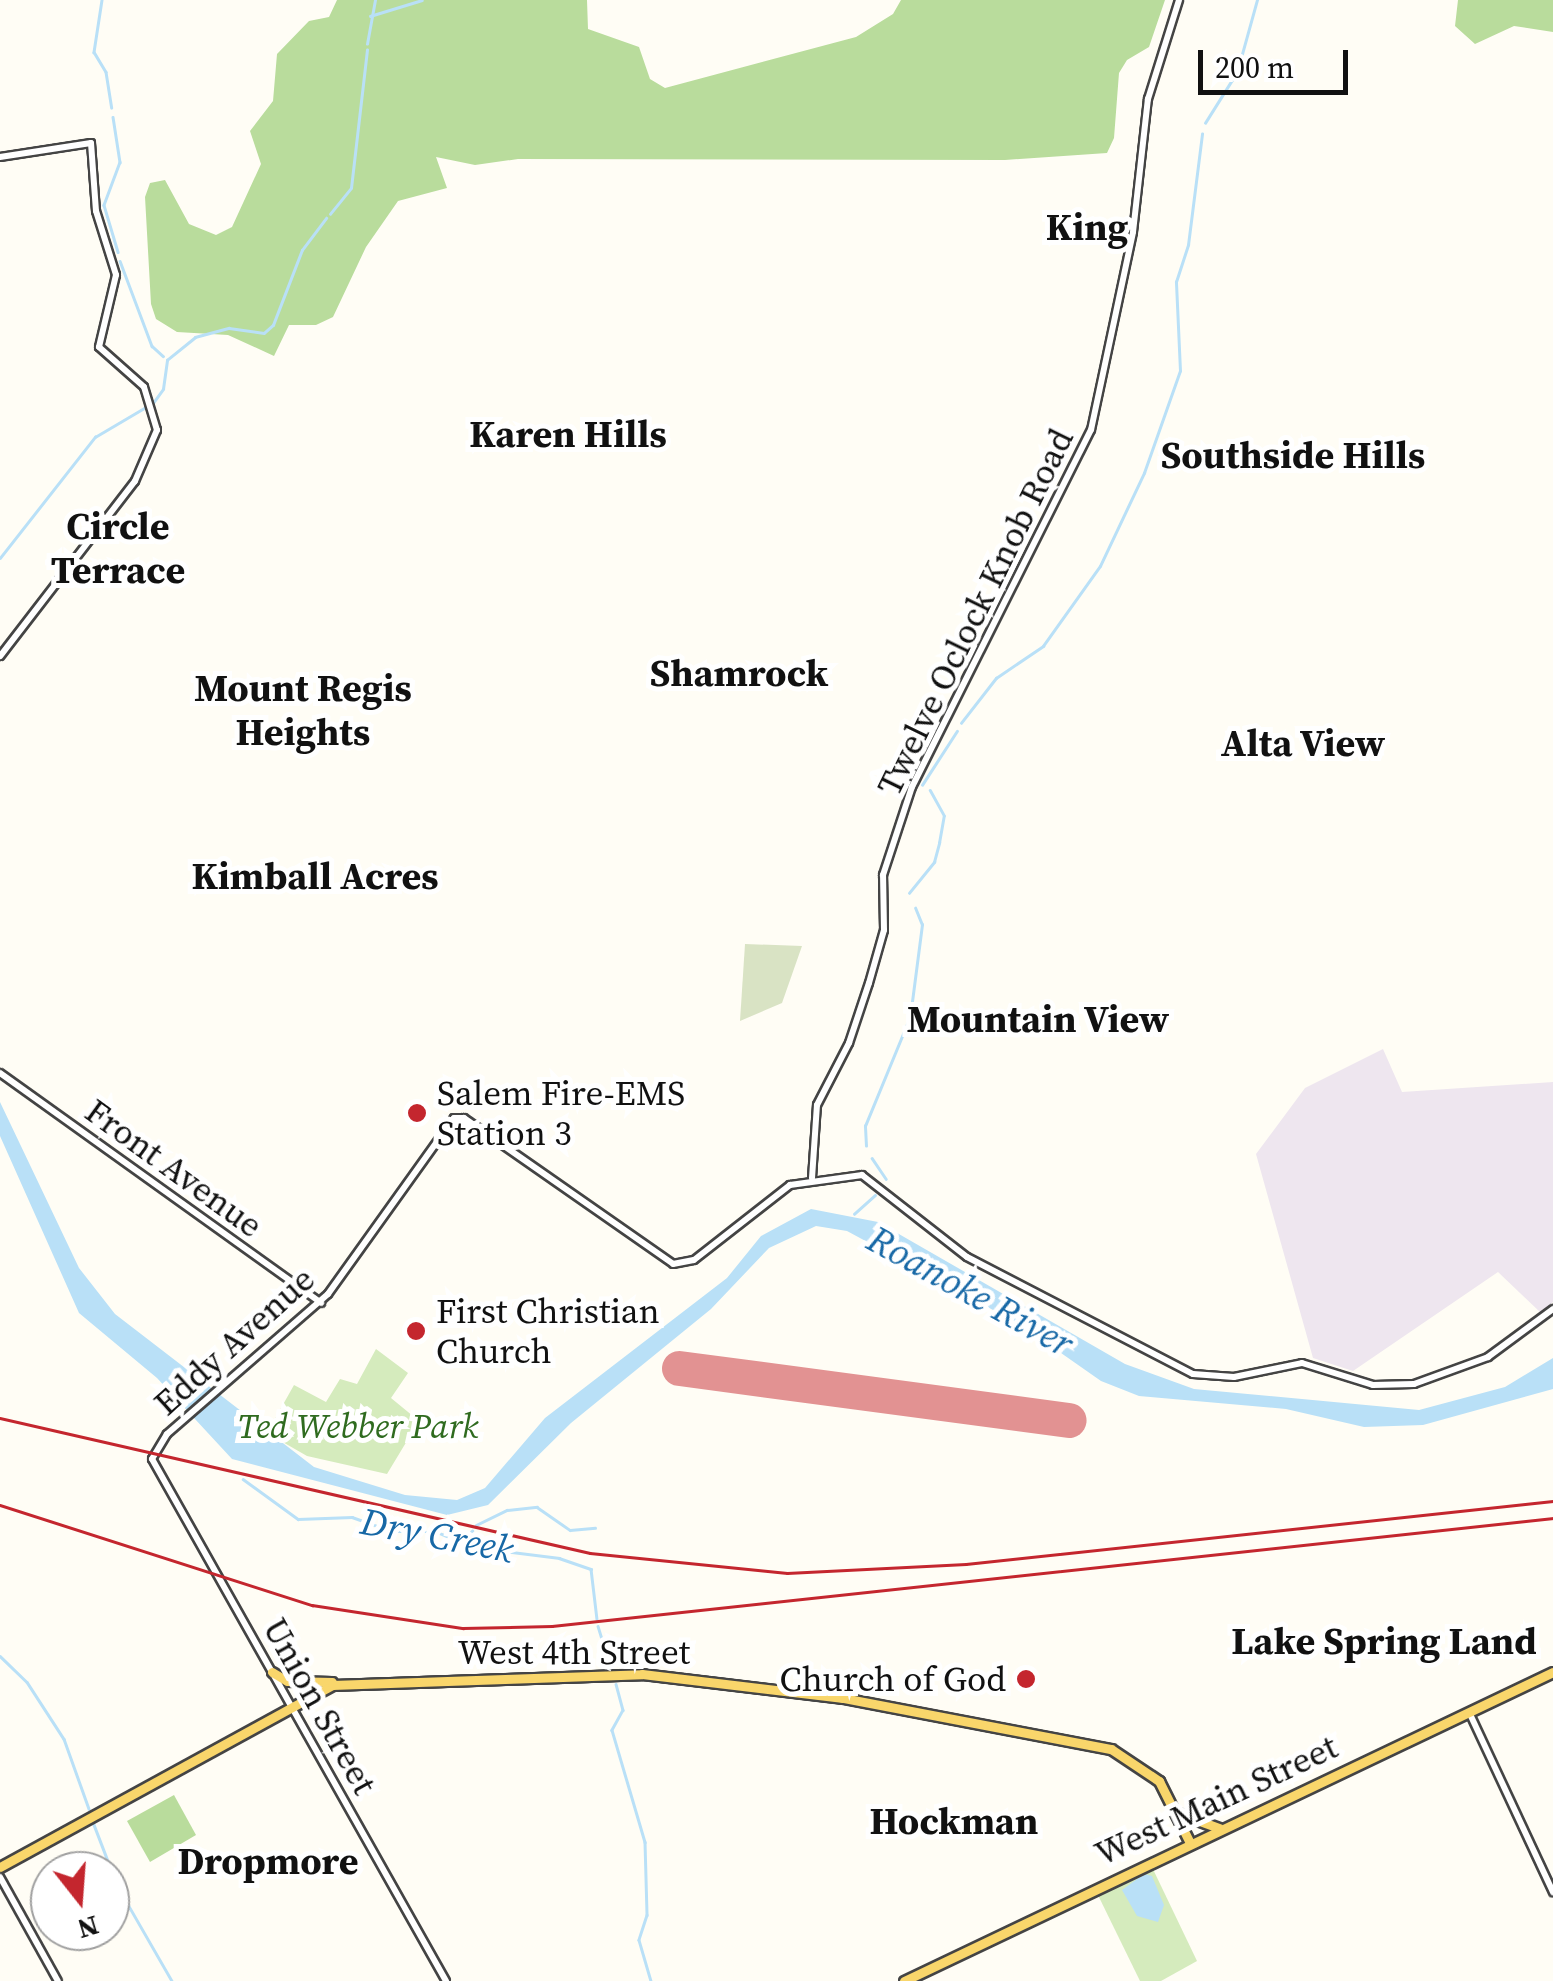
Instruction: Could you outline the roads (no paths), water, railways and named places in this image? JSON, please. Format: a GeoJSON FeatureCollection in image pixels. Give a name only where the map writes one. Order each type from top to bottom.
{"type":"FeatureCollection","features":[{"type":"Feature","properties":{"kind":"main road"},"geometry":{"type":"LineString","coordinates":[[272,1672],[287,1681],[340,1683]]}},
{"type":"Feature","properties":{"kind":"main road","name":"West Main Street"},"geometry":{"type":"LineString","coordinates":[[904,1981],[1553,1672]]}},
{"type":"Feature","properties":{"kind":"main road","name":"West 4th Street"},"geometry":{"type":"LineString","coordinates":[[0,1867],[290,1703],[340,1683],[667,1674],[843,1698],[1111,1749],[1149,1771],[1178,1813],[1190,1844]]}},
{"type":"Feature","properties":{"kind":"main road"},"geometry":{"type":"LineString","coordinates":[[1178,1813],[1221,1828]]}},
{"type":"Feature","properties":{"kind":"street","name":"Twelve Oclock Knob Road"},"geometry":{"type":"LineString","coordinates":[[812,1178],[817,1105],[849,1042],[869,983],[884,930],[884,875],[912,787],[1091,430],[1132,232],[1148,100],[1179,0]]}},
{"type":"Feature","properties":{"kind":"street"},"geometry":{"type":"LineString","coordinates":[[0,157],[91,143],[96,211],[116,276],[99,347],[152,401],[154,410],[154,446],[142,470],[0,656]]}},
{"type":"Feature","properties":{"kind":"street","name":"Front Avenue"},"geometry":{"type":"LineString","coordinates":[[0,1073],[321,1302]]}},
{"type":"Feature","properties":{"kind":"street","name":"Eddy Avenue"},"geometry":{"type":"LineString","coordinates":[[152,1455],[190,1413],[321,1302],[454,1118],[464,1118],[649,1250],[681,1264],[760,1203],[812,1178]]}},
{"type":"Feature","properties":{"kind":"street"},"geometry":{"type":"LineString","coordinates":[[812,1178],[870,1178],[967,1257],[1193,1374],[1234,1376],[1302,1363],[1373,1386],[1414,1384],[1486,1358],[1553,1308]]}},
{"type":"Feature","properties":{"kind":"street","name":"Union Street"},"geometry":{"type":"LineString","coordinates":[[152,1455],[446,1981]]}},
{"type":"Feature","properties":{"kind":"street"},"geometry":{"type":"LineString","coordinates":[[1469,1711],[1553,1892]]}},
{"type":"Feature","properties":{"kind":"street"},"geometry":{"type":"LineString","coordinates":[[0,1877],[58,1981]]}},
{"type":"Feature","properties":{"kind":"water","name":"Roanoke River"},"geometry":{"type":"Polygon","coordinates":[[[0,1102],[79,1268],[115,1314],[314,1467],[405,1495],[457,1500],[485,1488],[545,1418],[727,1278],[761,1236],[811,1209],[878,1222],[1125,1364],[1194,1389],[1419,1410],[1505,1387],[1553,1358],[1553,1389],[1423,1425],[1364,1427],[1286,1409],[1139,1396],[1101,1381],[1021,1325],[847,1231],[816,1226],[769,1248],[711,1309],[571,1423],[488,1505],[447,1515],[232,1459],[157,1378],[79,1313],[0,1136],[0,1102]]]}},
{"type":"Feature","properties":{"kind":"water"},"geometry":{"type":"Polygon","coordinates":[[[1144,1874],[1152,1876],[1164,1905],[1158,1922],[1137,1916],[1122,1890],[1144,1874]]]}},
{"type":"Feature","properties":{"kind":"waterway"},"geometry":{"type":"LineString","coordinates":[[102,0],[94,52],[106,72],[112,108]]}},
{"type":"Feature","properties":{"kind":"waterway"},"geometry":{"type":"LineString","coordinates":[[367,44],[375,0]]}},
{"type":"Feature","properties":{"kind":"waterway"},"geometry":{"type":"LineString","coordinates":[[370,16],[422,0]]}},
{"type":"Feature","properties":{"kind":"waterway"},"geometry":{"type":"LineString","coordinates":[[1205,123],[1237,72],[1257,0]]}},
{"type":"Feature","properties":{"kind":"waterway"},"geometry":{"type":"LineString","coordinates":[[330,214],[351,188],[367,50]]}},
{"type":"Feature","properties":{"kind":"waterway"},"geometry":{"type":"LineString","coordinates":[[113,117],[120,162],[104,205],[118,252]]}},
{"type":"Feature","properties":{"kind":"waterway"},"geometry":{"type":"LineString","coordinates":[[961,723],[996,678],[1043,646],[1100,566],[1144,473],[1180,371],[1176,282],[1188,245],[1202,134]]}},
{"type":"Feature","properties":{"kind":"waterway"},"geometry":{"type":"LineString","coordinates":[[153,403],[163,389],[167,360],[195,337],[229,328],[264,333],[273,325],[302,250],[326,218]]}},
{"type":"Feature","properties":{"kind":"waterway"},"geometry":{"type":"LineString","coordinates":[[120,261],[152,346],[163,356]]}},
{"type":"Feature","properties":{"kind":"waterway"},"geometry":{"type":"LineString","coordinates":[[0,558],[95,437],[146,407]]}},
{"type":"Feature","properties":{"kind":"waterway"},"geometry":{"type":"LineString","coordinates":[[922,785],[957,731]]}},
{"type":"Feature","properties":{"kind":"waterway"},"geometry":{"type":"LineString","coordinates":[[909,893],[934,862],[939,843],[944,816],[930,791]]}},
{"type":"Feature","properties":{"kind":"waterway"},"geometry":{"type":"LineString","coordinates":[[866,1146],[865,1126],[910,1017],[922,925],[915,908]]}},
{"type":"Feature","properties":{"kind":"waterway"},"geometry":{"type":"LineString","coordinates":[[872,1158],[886,1179]]}},
{"type":"Feature","properties":{"kind":"waterway"},"geometry":{"type":"LineString","coordinates":[[854,1214],[875,1195]]}},
{"type":"Feature","properties":{"kind":"waterway","name":"Dry Creek"},"geometry":{"type":"LineString","coordinates":[[243,1479],[298,1519],[352,1517],[394,1532],[437,1532],[472,1547],[559,1558],[591,1569],[597,1619]]}},
{"type":"Feature","properties":{"kind":"waterway"},"geometry":{"type":"LineString","coordinates":[[476,1525],[507,1510],[537,1507],[570,1530],[595,1528]]}},
{"type":"Feature","properties":{"kind":"waterway"},"geometry":{"type":"LineString","coordinates":[[462,1539],[472,1531]]}},
{"type":"Feature","properties":{"kind":"waterway","name":"Dry Creek"},"geometry":{"type":"LineString","coordinates":[[598,1626],[609,1661]]}},
{"type":"Feature","properties":{"kind":"waterway"},"geometry":{"type":"LineString","coordinates":[[0,1656],[27,1682],[64,1739],[89,1809]]}},
{"type":"Feature","properties":{"kind":"waterway","name":"Dry Creek"},"geometry":{"type":"LineString","coordinates":[[616,1684],[623,1710],[612,1730],[645,1842],[647,1915],[639,1940],[651,1981]]}},
{"type":"Feature","properties":{"kind":"waterway"},"geometry":{"type":"LineString","coordinates":[[93,1822],[118,1887],[172,1981]]}},
{"type":"Feature","properties":{"kind":"railway"},"geometry":{"type":"LineString","coordinates":[[0,1418],[590,1553],[787,1573],[966,1564],[1553,1501]]}},
{"type":"Feature","properties":{"kind":"railway"},"geometry":{"type":"LineString","coordinates":[[0,1505],[312,1605],[463,1628],[552,1626],[1553,1518]]}},
{"type":"Feature","properties":{"kind":"place","name":"Salem Fire-EMS Station 3"},"geometry":{"type":"Point","coordinates":[417,1113]}},
{"type":"Feature","properties":{"kind":"place","name":"First Christian Church"},"geometry":{"type":"Point","coordinates":[416,1331]}},
{"type":"Feature","properties":{"kind":"place","name":"Church of God"},"geometry":{"type":"Point","coordinates":[1026,1679]}},
{"type":"Feature","properties":{"kind":"district","name":"King"},"geometry":{"type":"Point","coordinates":[1087,228]}},
{"type":"Feature","properties":{"kind":"district","name":"Karen Hills"},"geometry":{"type":"Point","coordinates":[568,435]}},
{"type":"Feature","properties":{"kind":"district","name":"Southside Hills"},"geometry":{"type":"Point","coordinates":[1293,456]}},
{"type":"Feature","properties":{"kind":"district","name":"Circle Terrace"},"geometry":{"type":"Point","coordinates":[118,549]}},
{"type":"Feature","properties":{"kind":"district","name":"Shamrock"},"geometry":{"type":"Point","coordinates":[739,674]}},
{"type":"Feature","properties":{"kind":"district","name":"Mount Regis Heights"},"geometry":{"type":"Point","coordinates":[303,711]}},
{"type":"Feature","properties":{"kind":"district","name":"Alta View"},"geometry":{"type":"Point","coordinates":[1303,744]}},
{"type":"Feature","properties":{"kind":"district","name":"Kimball Acres"},"geometry":{"type":"Point","coordinates":[315,877]}},
{"type":"Feature","properties":{"kind":"district","name":"Mountain View"},"geometry":{"type":"Point","coordinates":[1038,1020]}},
{"type":"Feature","properties":{"kind":"district","name":"Lake Spring Land"},"geometry":{"type":"Point","coordinates":[1384,1642]}},
{"type":"Feature","properties":{"kind":"district","name":"Hockman"},"geometry":{"type":"Point","coordinates":[954,1822]}},
{"type":"Feature","properties":{"kind":"district","name":"Dropmore"},"geometry":{"type":"Point","coordinates":[268,1862]}},
{"type":"Feature","properties":{"kind":"park label","name":"Ted Webber Park"},"geometry":{"type":"Point","coordinates":[358,1426]}}]}
